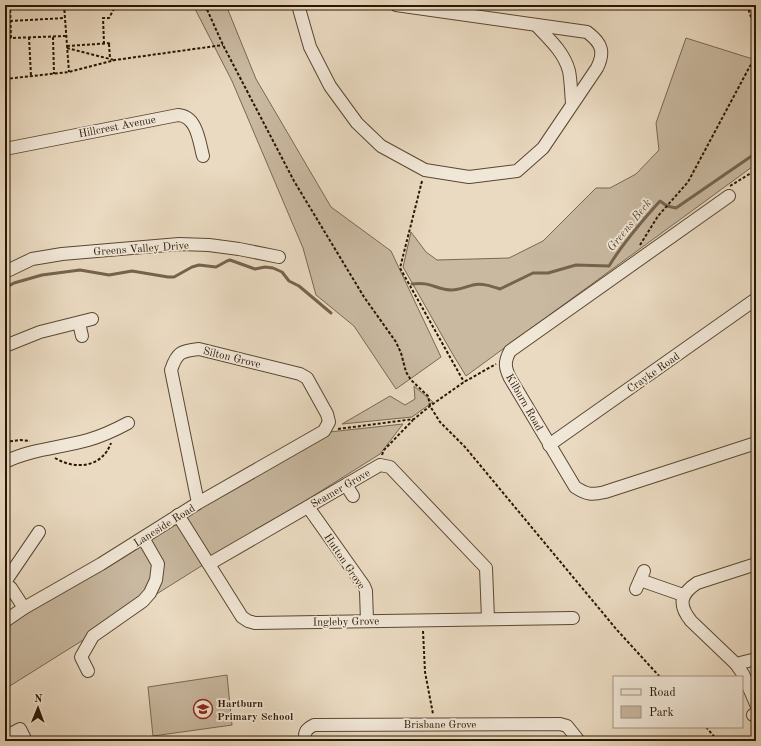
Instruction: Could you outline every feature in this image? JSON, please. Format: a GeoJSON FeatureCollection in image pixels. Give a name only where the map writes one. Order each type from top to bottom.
{"type":"FeatureCollection","features":[{"type":"Feature","properties":{"kind":"street"},"geometry":{"type":"LineString","coordinates":[[298,5],[310,47],[330,86],[357,123],[381,146],[425,170],[469,177],[517,171],[542,148],[597,68],[602,58],[600,46],[595,38],[587,32],[396,5]]}},
{"type":"Feature","properties":{"kind":"street"},"geometry":{"type":"LineString","coordinates":[[536,25],[556,47],[565,60],[569,72],[572,103]]}},
{"type":"Feature","properties":{"kind":"street","name":"Hillcrest Avenue"},"geometry":{"type":"LineString","coordinates":[[5,149],[178,114],[188,118],[194,124],[203,156]]}},
{"type":"Feature","properties":{"kind":"street","name":"Kilburn Road"},"geometry":{"type":"LineString","coordinates":[[722,198],[510,352],[505,363],[506,370],[510,378],[549,445],[575,487],[585,494],[596,495],[756,442]]}},
{"type":"Feature","properties":{"kind":"street","name":"Greens Valley Drive"},"geometry":{"type":"LineString","coordinates":[[5,272],[32,259],[62,254],[179,244],[209,245],[279,257]]}},
{"type":"Feature","properties":{"kind":"street","name":"Crayke Road"},"geometry":{"type":"LineString","coordinates":[[549,445],[756,299]]}},
{"type":"Feature","properties":{"kind":"street"},"geometry":{"type":"LineString","coordinates":[[5,346],[40,332],[92,319]]}},
{"type":"Feature","properties":{"kind":"street"},"geometry":{"type":"LineString","coordinates":[[79,323],[82,336]]}},
{"type":"Feature","properties":{"kind":"street","name":"Silton Grove"},"geometry":{"type":"LineString","coordinates":[[198,502],[171,370],[175,359],[184,351],[199,349],[300,374],[307,378],[327,414],[329,422],[324,431]]}},
{"type":"Feature","properties":{"kind":"street"},"geometry":{"type":"LineString","coordinates":[[5,462],[39,450],[89,440],[128,423]]}},
{"type":"Feature","properties":{"kind":"street","name":"Laneside Road"},"geometry":{"type":"LineString","coordinates":[[5,622],[24,608],[102,564],[198,502],[324,431]]}},
{"type":"Feature","properties":{"kind":"street","name":"Seamer Grove"},"geometry":{"type":"LineString","coordinates":[[209,564],[380,465],[390,467],[486,568],[488,619]]}},
{"type":"Feature","properties":{"kind":"street"},"geometry":{"type":"LineString","coordinates":[[346,485],[353,496]]}},
{"type":"Feature","properties":{"kind":"street","name":"Hutton Grove"},"geometry":{"type":"LineString","coordinates":[[308,507],[364,586],[366,591],[366,621]]}},
{"type":"Feature","properties":{"kind":"street","name":"Ingleby Grove"},"geometry":{"type":"LineString","coordinates":[[178,515],[242,617],[255,623],[573,618]]}},
{"type":"Feature","properties":{"kind":"street"},"geometry":{"type":"LineString","coordinates":[[24,608],[11,588],[5,582],[39,532]]}},
{"type":"Feature","properties":{"kind":"street"},"geometry":{"type":"LineString","coordinates":[[81,657],[93,636],[143,601],[150,593],[156,580],[158,564],[143,538]]}},
{"type":"Feature","properties":{"kind":"street"},"geometry":{"type":"LineString","coordinates":[[755,711],[744,674],[736,664],[691,621],[685,613],[683,595],[689,588],[697,583],[756,564]]}},
{"type":"Feature","properties":{"kind":"street"},"geometry":{"type":"LineString","coordinates":[[640,580],[683,595]]}},
{"type":"Feature","properties":{"kind":"street"},"geometry":{"type":"LineString","coordinates":[[69,654],[81,657],[88,671]]}},
{"type":"Feature","properties":{"kind":"street"},"geometry":{"type":"LineString","coordinates":[[736,664],[756,659]]}},
{"type":"Feature","properties":{"kind":"street","name":"Brisbane Grove"},"geometry":{"type":"LineString","coordinates":[[305,741],[304,734],[307,728],[314,725],[435,724],[560,724],[568,726],[579,741]]}},
{"type":"Feature","properties":{"kind":"street"},"geometry":{"type":"LineString","coordinates":[[5,737],[20,729],[26,741]]}},
{"type":"Feature","properties":{"kind":"path"},"geometry":{"type":"LineString","coordinates":[[10,5],[11,38]]}},
{"type":"Feature","properties":{"kind":"path"},"geometry":{"type":"LineString","coordinates":[[64,5],[69,72]]}},
{"type":"Feature","properties":{"kind":"path"},"geometry":{"type":"LineString","coordinates":[[104,44],[103,18],[109,18],[116,5]]}},
{"type":"Feature","properties":{"kind":"path"},"geometry":{"type":"LineString","coordinates":[[204,5],[223,45],[294,181],[364,297],[396,342],[401,353],[406,372],[411,380],[428,396],[430,406],[440,422],[465,446],[617,630],[659,676]]}},
{"type":"Feature","properties":{"kind":"path"},"geometry":{"type":"LineString","coordinates":[[747,5],[756,32]]}},
{"type":"Feature","properties":{"kind":"path"},"geometry":{"type":"LineString","coordinates":[[10,21],[65,18]]}},
{"type":"Feature","properties":{"kind":"path"},"geometry":{"type":"LineString","coordinates":[[5,32],[11,32]]}},
{"type":"Feature","properties":{"kind":"path"},"geometry":{"type":"LineString","coordinates":[[5,38],[66,36]]}},
{"type":"Feature","properties":{"kind":"path"},"geometry":{"type":"LineString","coordinates":[[29,37],[31,76]]}},
{"type":"Feature","properties":{"kind":"path"},"geometry":{"type":"LineString","coordinates":[[53,37],[54,74]]}},
{"type":"Feature","properties":{"kind":"path"},"geometry":{"type":"LineString","coordinates":[[67,47],[110,44],[110,59]]}},
{"type":"Feature","properties":{"kind":"path"},"geometry":{"type":"LineString","coordinates":[[5,45],[6,79],[69,72],[115,60],[223,45]]}},
{"type":"Feature","properties":{"kind":"path"},"geometry":{"type":"LineString","coordinates":[[67,47],[115,60]]}},
{"type":"Feature","properties":{"kind":"path"},"geometry":{"type":"LineString","coordinates":[[638,248],[658,216],[688,182],[750,66],[756,61]]}},
{"type":"Feature","properties":{"kind":"path"},"geometry":{"type":"LineString","coordinates":[[425,170],[400,268],[464,382]]}},
{"type":"Feature","properties":{"kind":"path"},"geometry":{"type":"LineString","coordinates":[[722,198],[726,188],[756,170]]}},
{"type":"Feature","properties":{"kind":"path"},"geometry":{"type":"LineString","coordinates":[[380,465],[384,450],[414,419],[464,382],[506,358]]}},
{"type":"Feature","properties":{"kind":"path"},"geometry":{"type":"LineString","coordinates":[[324,431],[414,419]]}},
{"type":"Feature","properties":{"kind":"path"},"geometry":{"type":"LineString","coordinates":[[5,442],[20,440],[34,442]]}},
{"type":"Feature","properties":{"kind":"path"},"geometry":{"type":"LineString","coordinates":[[50,453],[65,464],[83,466],[100,460],[112,442]]}},
{"type":"Feature","properties":{"kind":"path"},"geometry":{"type":"LineString","coordinates":[[423,620],[425,672],[435,724]]}},
{"type":"Feature","properties":{"kind":"path"},"geometry":{"type":"LineString","coordinates":[[707,728],[718,741]]}},
{"type":"Feature","properties":{"kind":"green space"},"geometry":{"type":"Polygon","coordinates":[[[193,5],[226,5],[256,79],[331,207],[391,251],[441,357],[396,389],[354,326],[316,295],[303,248],[232,81],[193,5]]]}},
{"type":"Feature","properties":{"kind":"green space"},"geometry":{"type":"Polygon","coordinates":[[[686,38],[756,60],[756,164],[466,376],[403,267],[411,232],[426,252],[437,260],[509,258],[543,241],[596,188],[610,188],[636,174],[659,150],[656,123],[686,38]]]}},
{"type":"Feature","properties":{"kind":"green space"},"geometry":{"type":"Polygon","coordinates":[[[414,386],[433,402],[412,417],[342,424],[390,396],[405,405],[415,399],[414,386]]]}},
{"type":"Feature","properties":{"kind":"green space"},"geometry":{"type":"Polygon","coordinates":[[[403,424],[380,454],[5,689],[5,622],[329,432],[403,424]]]}},
{"type":"Feature","properties":{"kind":"green space"},"geometry":{"type":"Polygon","coordinates":[[[227,675],[232,725],[153,736],[148,687],[227,675]]]}},
{"type":"Feature","properties":{"kind":"waterway","name":"Greens Beck"},"geometry":{"type":"LineString","coordinates":[[412,284],[424,284],[447,290],[460,289],[480,284],[500,289],[533,273],[548,273],[576,265],[609,266],[614,257],[660,201],[667,206],[676,208],[756,153]]}},
{"type":"Feature","properties":{"kind":"waterway","name":"Greens Beck"},"geometry":{"type":"LineString","coordinates":[[5,288],[14,283],[42,275],[80,270],[109,275],[132,271],[174,277],[192,267],[199,265],[216,267],[230,260],[255,269],[265,267],[273,268],[282,272],[289,281],[299,286],[331,313]]}},
{"type":"Feature","properties":{"kind":"place","name":"Hartburn Primary School"},"geometry":{"type":"Point","coordinates":[203,709]}}]}
